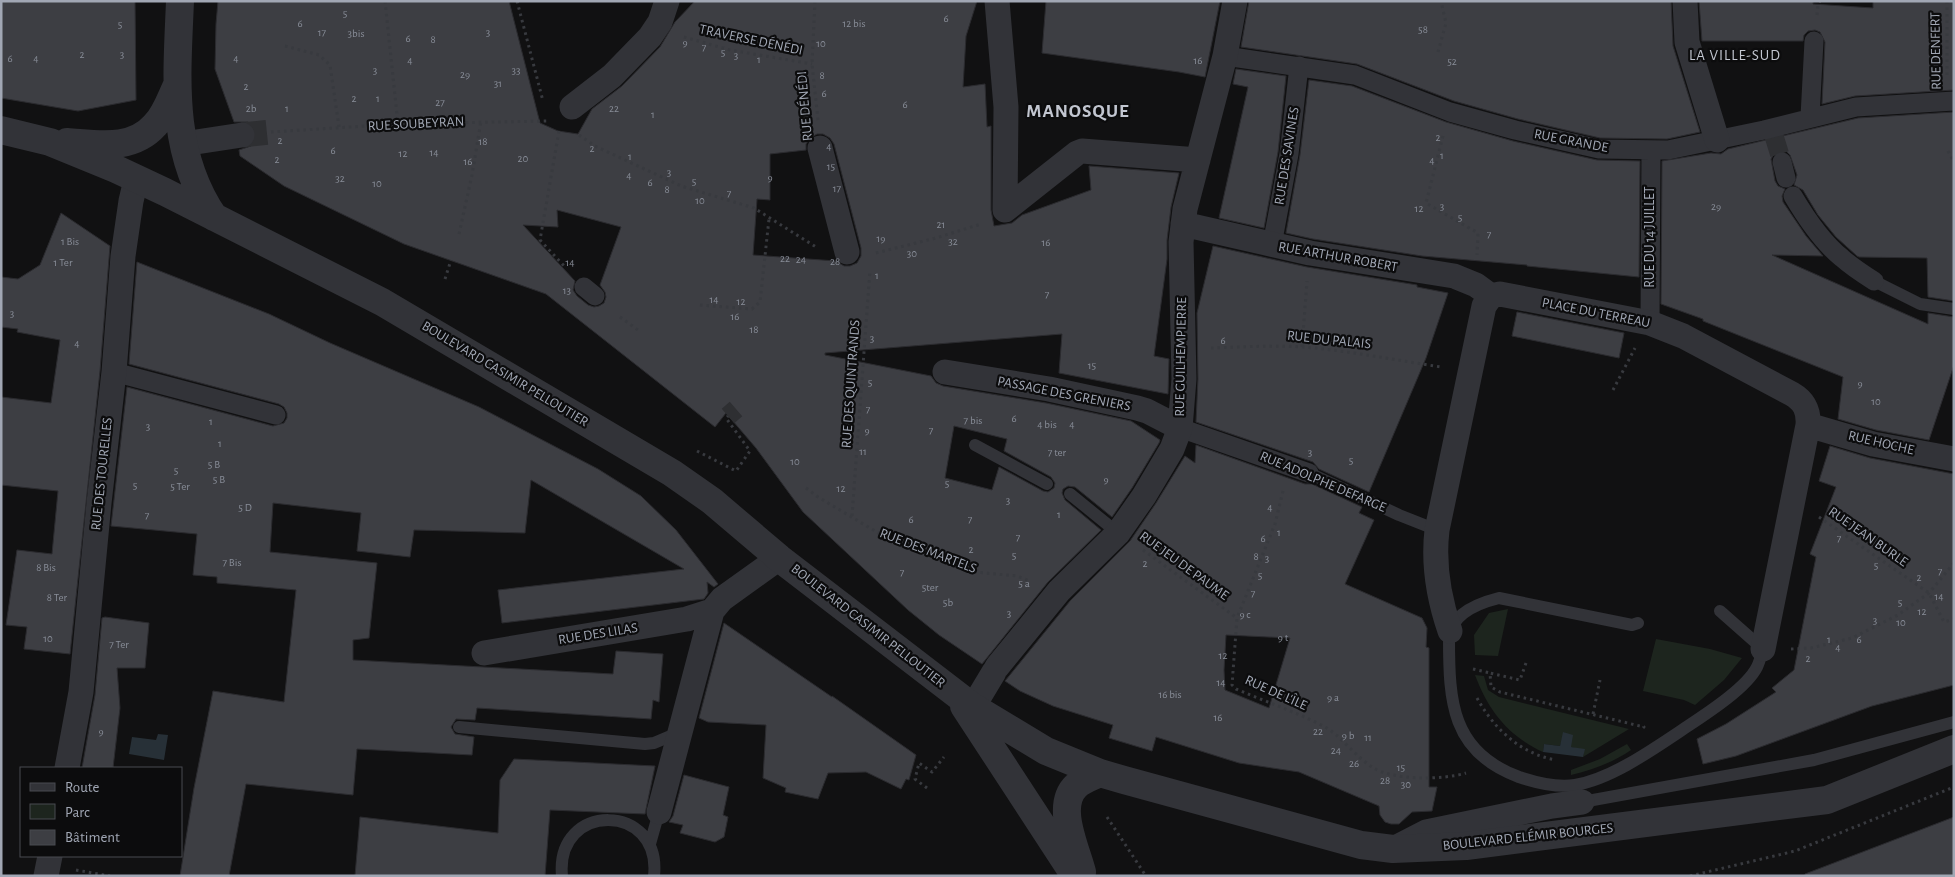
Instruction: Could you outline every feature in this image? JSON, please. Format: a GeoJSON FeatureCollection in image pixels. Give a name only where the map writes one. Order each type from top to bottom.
{"type":"FeatureCollection","features":[{"type":"Feature","properties":{"kind":"street"},"geometry":{"type":"LineString","coordinates":[[180,1],[176,87],[183,144],[194,184],[214,217]]}},
{"type":"Feature","properties":{"kind":"street"},"geometry":{"type":"LineString","coordinates":[[565,121],[623,66],[656,29],[667,1]]}},
{"type":"Feature","properties":{"kind":"street","name":"RUE GUILHEMPIERRE"},"geometry":{"type":"LineString","coordinates":[[964,701],[995,669],[1059,591],[1118,533],[1168,457],[1180,428],[1184,379],[1181,242],[1184,209],[1225,56],[1235,1]]}},
{"type":"Feature","properties":{"kind":"street"},"geometry":{"type":"LineString","coordinates":[[1685,1],[1687,42],[1718,140]]}},
{"type":"Feature","properties":{"kind":"street"},"geometry":{"type":"LineString","coordinates":[[998,3],[1006,107],[1005,210]]}},
{"type":"Feature","properties":{"kind":"street"},"geometry":{"type":"LineString","coordinates":[[1810,117],[1814,41]]}},
{"type":"Feature","properties":{"kind":"street","name":"RUE GRANDE"},"geometry":{"type":"LineString","coordinates":[[1225,56],[1354,75],[1450,112],[1516,130],[1599,149],[1668,150],[1773,132],[1810,117],[1856,107],[1951,101]]}},
{"type":"Feature","properties":{"kind":"street","name":"RUE DES SAVINES"},"geometry":{"type":"LineString","coordinates":[[1272,245],[1289,154],[1300,66]]}},
{"type":"Feature","properties":{"kind":"street"},"geometry":{"type":"LineString","coordinates":[[136,180],[156,124],[176,87]]}},
{"type":"Feature","properties":{"kind":"street"},"geometry":{"type":"LineString","coordinates":[[1,130],[50,142],[118,144],[144,136],[156,124]]}},
{"type":"Feature","properties":{"kind":"street"},"geometry":{"type":"LineString","coordinates":[[183,144],[242,135]]}},
{"type":"Feature","properties":{"kind":"street","name":"BOULEVARD CASIMIR PELLOUTIER"},"geometry":{"type":"LineString","coordinates":[[50,142],[214,217],[382,302],[672,473],[712,501],[780,558],[964,701]]}},
{"type":"Feature","properties":{"kind":"street"},"geometry":{"type":"LineString","coordinates":[[820,148],[847,252]]}},
{"type":"Feature","properties":{"kind":"street"},"geometry":{"type":"LineString","coordinates":[[1005,210],[1082,150],[1198,160]]}},
{"type":"Feature","properties":{"kind":"street","name":"RUE DU 14 JUILLET"},"geometry":{"type":"LineString","coordinates":[[1650,322],[1651,151]]}},
{"type":"Feature","properties":{"kind":"street","name":"RUE DES TOURELLES"},"geometry":{"type":"LineString","coordinates":[[67,767],[81,692],[114,372],[125,244],[136,180]]}},
{"type":"Feature","properties":{"kind":"street"},"geometry":{"type":"LineString","coordinates":[[1793,196],[1810,222],[1833,250],[1874,281]]}},
{"type":"Feature","properties":{"kind":"street","name":"RUE ARTHUR ROBERT"},"geometry":{"type":"LineString","coordinates":[[1183,224],[1310,253],[1454,276],[1483,291]]}},
{"type":"Feature","properties":{"kind":"street"},"geometry":{"type":"LineString","coordinates":[[1450,631],[1440,598],[1435,550],[1436,530],[1484,306],[1483,291]]}},
{"type":"Feature","properties":{"kind":"street","name":"PLACE DU TERREAU"},"geometry":{"type":"LineString","coordinates":[[1483,291],[1650,322],[1682,336],[1797,397],[1807,410],[1808,425],[1763,649]]}},
{"type":"Feature","properties":{"kind":"street"},"geometry":{"type":"LineString","coordinates":[[114,372],[276,415]]}},
{"type":"Feature","properties":{"kind":"street","name":"PASSAGE DES GRENIERS"},"geometry":{"type":"LineString","coordinates":[[944,372],[1049,389],[1137,408],[1180,428]]}},
{"type":"Feature","properties":{"kind":"street","name":"RUE HOCHE"},"geometry":{"type":"LineString","coordinates":[[1808,425],[1873,444],[1954,459]]}},
{"type":"Feature","properties":{"kind":"street","name":"RUE ADOLPHE DEFARGE"},"geometry":{"type":"LineString","coordinates":[[1180,428],[1309,473]]}},
{"type":"Feature","properties":{"kind":"street","name":"BOULEVARD CASIMIR PELLOUTIER"},"geometry":{"type":"LineString","coordinates":[[712,611],[722,599],[780,558]]}},
{"type":"Feature","properties":{"kind":"street"},"geometry":{"type":"LineString","coordinates":[[659,812],[712,611]]}},
{"type":"Feature","properties":{"kind":"street","name":"RUE DES LILAS"},"geometry":{"type":"LineString","coordinates":[[484,653],[687,619],[712,611]]}},
{"type":"Feature","properties":{"kind":"street"},"geometry":{"type":"LineString","coordinates":[[964,701],[994,752],[1076,876]]}},
{"type":"Feature","properties":{"kind":"street","name":"BOULEVARD ELÉMIR BOURGES"},"geometry":{"type":"LineString","coordinates":[[964,701],[1046,750],[1100,773],[1361,844],[1393,849],[1471,846],[1827,800],[1954,749]]}},
{"type":"Feature","properties":{"kind":"street"},"geometry":{"type":"LineString","coordinates":[[994,752],[1046,750]]}},
{"type":"Feature","properties":{"kind":"street"},"geometry":{"type":"LineString","coordinates":[[1083,876],[1067,816],[1067,802],[1077,785],[1100,773]]}},
{"type":"Feature","properties":{"kind":"street"},"geometry":{"type":"LineString","coordinates":[[1393,849],[1426,832],[1572,798]]}},
{"type":"Feature","properties":{"kind":"street"},"geometry":{"type":"LineString","coordinates":[[46,876],[50,857]]}},
{"type":"Feature","properties":{"kind":"lane"},"geometry":{"type":"LineString","coordinates":[[1874,281],[1920,304],[1954,309]]}},
{"type":"Feature","properties":{"kind":"lane"},"geometry":{"type":"LineString","coordinates":[[975,445],[1048,484]]}},
{"type":"Feature","properties":{"kind":"lane","name":"RUE ADOLPHE DEFARGE"},"geometry":{"type":"LineString","coordinates":[[1309,473],[1436,530]]}},
{"type":"Feature","properties":{"kind":"lane"},"geometry":{"type":"LineString","coordinates":[[1070,494],[1118,533]]}},
{"type":"Feature","properties":{"kind":"lane"},"geometry":{"type":"LineString","coordinates":[[1638,623],[1632,624],[1499,598],[1470,608],[1450,631],[1451,688],[1455,713],[1466,738],[1489,762],[1508,773],[1547,784],[1572,798],[1814,760],[1954,722]]}},
{"type":"Feature","properties":{"kind":"lane"},"geometry":{"type":"LineString","coordinates":[[1572,798],[1595,780],[1646,754],[1708,713],[1746,681],[1757,667],[1763,649],[1720,611]]}},
{"type":"Feature","properties":{"kind":"lane"},"geometry":{"type":"LineString","coordinates":[[459,727],[646,744],[654,743],[680,732]]}},
{"type":"Feature","properties":{"kind":"lane"},"geometry":{"type":"LineString","coordinates":[[650,844],[659,812]]}},
{"type":"Feature","properties":{"kind":"lane"},"geometry":{"type":"LineString","coordinates":[[562,876],[561,864],[564,849],[572,836],[584,826],[598,820],[613,819],[628,823],[641,832],[650,844],[654,859],[654,876]]}},
{"type":"Feature","properties":{"kind":"path"},"geometry":{"type":"LineString","coordinates":[[385,1],[398,124]]}},
{"type":"Feature","properties":{"kind":"path"},"geometry":{"type":"LineString","coordinates":[[517,1],[543,103]]}},
{"type":"Feature","properties":{"kind":"path","name":"RUE DÉNÉDI"},"geometry":{"type":"LineString","coordinates":[[815,1],[812,64],[820,148]]}},
{"type":"Feature","properties":{"kind":"path"},"geometry":{"type":"LineString","coordinates":[[1438,52],[1446,23],[1441,1]]}},
{"type":"Feature","properties":{"kind":"path","name":"RUE DENFERT"},"geometry":{"type":"LineString","coordinates":[[1947,1],[1951,101]]}},
{"type":"Feature","properties":{"kind":"path","name":"TRAVERSE DÉNÉDI"},"geometry":{"type":"LineString","coordinates":[[656,29],[730,50],[812,64]]}},
{"type":"Feature","properties":{"kind":"path"},"geometry":{"type":"LineString","coordinates":[[285,46],[320,55],[330,65],[339,127]]}},
{"type":"Feature","properties":{"kind":"path"},"geometry":{"type":"LineString","coordinates":[[546,112],[548,121]]}},
{"type":"Feature","properties":{"kind":"path"},"geometry":{"type":"LineString","coordinates":[[1450,112],[1426,203],[1478,233],[1483,291]]}},
{"type":"Feature","properties":{"kind":"path"},"geometry":{"type":"LineString","coordinates":[[460,234],[481,121]]}},
{"type":"Feature","properties":{"kind":"path","name":"RUE SOUBEYRAN"},"geometry":{"type":"LineString","coordinates":[[271,132],[398,124],[481,121],[565,121]]}},
{"type":"Feature","properties":{"kind":"path"},"geometry":{"type":"LineString","coordinates":[[590,291],[540,240],[565,121],[596,146],[681,186],[754,208],[821,250],[872,254],[975,227],[1005,210]]}},
{"type":"Feature","properties":{"kind":"path"},"geometry":{"type":"LineString","coordinates":[[1948,151],[1954,162]]}},
{"type":"Feature","properties":{"kind":"path"},"geometry":{"type":"LineString","coordinates":[[700,306],[752,309],[757,306],[760,302],[769,218]]}},
{"type":"Feature","properties":{"kind":"path"},"geometry":{"type":"LineString","coordinates":[[1302,347],[1310,253]]}},
{"type":"Feature","properties":{"kind":"path","name":"RUE DES QUINTRANDS"},"geometry":{"type":"LineString","coordinates":[[852,516],[872,254]]}},
{"type":"Feature","properties":{"kind":"path"},"geometry":{"type":"LineString","coordinates":[[445,279],[451,260]]}},
{"type":"Feature","properties":{"kind":"path"},"geometry":{"type":"LineString","coordinates":[[620,317],[638,330]]}},
{"type":"Feature","properties":{"kind":"path"},"geometry":{"type":"LineString","coordinates":[[1613,390],[1650,322]]}},
{"type":"Feature","properties":{"kind":"path","name":"RUE DU PALAIS"},"geometry":{"type":"LineString","coordinates":[[1183,349],[1267,346],[1302,347],[1342,351],[1471,371]]}},
{"type":"Feature","properties":{"kind":"path"},"geometry":{"type":"LineString","coordinates":[[692,449],[736,471],[750,451],[726,418],[728,416]]}},
{"type":"Feature","properties":{"kind":"path","name":"RUE DE L'ÎLE"},"geometry":{"type":"LineString","coordinates":[[1288,465],[1276,524],[1237,618],[1232,685],[1236,689],[1327,728],[1372,768],[1380,771],[1405,776],[1442,778],[1475,770],[1489,762]]}},
{"type":"Feature","properties":{"kind":"path","name":"RUE DES MARTELS"},"geometry":{"type":"LineString","coordinates":[[806,488],[880,534],[974,572],[1017,576],[1059,591]]}},
{"type":"Feature","properties":{"kind":"path","name":"RUE JEAN BURLE"},"geometry":{"type":"LineString","coordinates":[[1793,502],[1823,519],[1929,593]]}},
{"type":"Feature","properties":{"kind":"path","name":"RUE JEU DE PAUME"},"geometry":{"type":"LineString","coordinates":[[1118,533],[1237,618]]}},
{"type":"Feature","properties":{"kind":"path"},"geometry":{"type":"LineString","coordinates":[[1763,649],[1810,648],[1852,638],[1898,615],[1929,593],[1954,564]]}},
{"type":"Feature","properties":{"kind":"path"},"geometry":{"type":"LineString","coordinates":[[1929,593],[1944,622],[1954,619]]}},
{"type":"Feature","properties":{"kind":"path"},"geometry":{"type":"LineString","coordinates":[[1471,675],[1470,668],[1520,680],[1526,663]]}},
{"type":"Feature","properties":{"kind":"path"},"geometry":{"type":"LineString","coordinates":[[1490,673],[1491,687],[1500,692],[1644,727],[1640,730]]}},
{"type":"Feature","properties":{"kind":"path"},"geometry":{"type":"LineString","coordinates":[[1593,714],[1600,680]]}},
{"type":"Feature","properties":{"kind":"path"},"geometry":{"type":"LineString","coordinates":[[1475,690],[1489,718],[1502,732],[1524,749],[1544,758],[1563,762]]}},
{"type":"Feature","properties":{"kind":"path"},"geometry":{"type":"LineString","coordinates":[[927,788],[915,779],[919,763],[932,772],[944,757]]}},
{"type":"Feature","properties":{"kind":"path"},"geometry":{"type":"LineString","coordinates":[[1690,876],[1795,851],[1954,787]]}},
{"type":"Feature","properties":{"kind":"path"},"geometry":{"type":"LineString","coordinates":[[1107,817],[1146,876]]}},
{"type":"Feature","properties":{"kind":"green space"},"geometry":{"type":"Polygon","coordinates":[[[1508,609],[1498,656],[1475,655],[1474,635],[1489,613],[1508,609]]]}},
{"type":"Feature","properties":{"kind":"green space"},"geometry":{"type":"Polygon","coordinates":[[[1656,639],[1710,649],[1742,658],[1724,680],[1695,705],[1684,700],[1643,691],[1656,639]]]}},
{"type":"Feature","properties":{"kind":"green space"},"geometry":{"type":"Polygon","coordinates":[[[1475,675],[1484,676],[1488,690],[1499,697],[1629,729],[1583,757],[1584,750],[1571,747],[1564,732],[1560,746],[1544,744],[1543,752],[1519,738],[1501,721],[1486,700],[1475,675]]]}},
{"type":"Feature","properties":{"kind":"green space"},"geometry":{"type":"Polygon","coordinates":[[[1627,744],[1631,750],[1610,762],[1571,775],[1571,770],[1600,759],[1627,744]]]}},
{"type":"Feature","properties":{"kind":"shaded area"},"geometry":{"type":"Polygon","coordinates":[[[1563,732],[1573,735],[1571,747],[1585,749],[1583,757],[1543,752],[1544,744],[1560,746],[1563,732]]]}},
{"type":"Feature","properties":{"kind":"shaded area"},"geometry":{"type":"Polygon","coordinates":[[[158,734],[168,735],[164,760],[129,754],[132,737],[156,740],[158,734]]]}},
{"type":"Feature","properties":{"kind":"building"},"geometry":{"type":"Polygon","coordinates":[[[1,1],[135,1],[136,100],[78,111],[1,98],[1,1]]]}},
{"type":"Feature","properties":{"kind":"building"},"geometry":{"type":"Polygon","coordinates":[[[218,1],[509,1],[540,123],[558,131],[578,134],[592,109],[622,86],[660,47],[675,22],[695,1],[977,1],[966,36],[963,87],[985,84],[987,127],[991,126],[991,210],[994,226],[1012,223],[1022,215],[1091,190],[1089,166],[1179,173],[1171,207],[1167,259],[1154,356],[1169,359],[1168,394],[1059,373],[1062,334],[825,353],[825,355],[931,376],[936,383],[943,386],[1046,403],[1131,421],[1160,440],[1159,443],[1112,517],[1075,487],[1068,486],[1063,489],[1062,493],[1065,500],[1101,530],[1048,582],[982,664],[939,635],[908,610],[803,512],[756,448],[726,413],[715,427],[546,294],[404,244],[284,186],[240,156],[239,150],[251,146],[256,140],[256,133],[253,126],[248,122],[234,122],[215,69],[218,1]],[[817,134],[810,138],[806,144],[806,150],[770,154],[770,200],[757,199],[753,255],[836,261],[844,266],[857,263],[861,256],[861,248],[834,144],[830,138],[823,134],[817,134]],[[557,210],[558,227],[523,225],[575,281],[573,290],[577,296],[588,305],[599,306],[604,303],[606,297],[600,285],[621,227],[557,210]],[[954,426],[945,478],[992,490],[999,467],[1043,491],[1048,492],[1054,488],[1055,483],[1051,477],[1004,451],[1007,439],[954,426]]]}},
{"type":"Feature","properties":{"kind":"building"},"geometry":{"type":"Polygon","coordinates":[[[1046,1],[1220,1],[1205,77],[1042,53],[1046,1]]]}},
{"type":"Feature","properties":{"kind":"building"},"geometry":{"type":"Polygon","coordinates":[[[1249,1],[1671,1],[1673,46],[1700,132],[1667,139],[1600,138],[1518,119],[1454,101],[1357,64],[1241,47],[1249,1]]]}},
{"type":"Feature","properties":{"kind":"building"},"geometry":{"type":"Polygon","coordinates":[[[1699,1],[1813,1],[1813,4],[1873,8],[1873,1],[1954,1],[1954,90],[1855,96],[1822,104],[1825,42],[1820,32],[1815,30],[1808,31],[1804,35],[1803,41],[1702,41],[1699,1]]]}},
{"type":"Feature","properties":{"kind":"building"},"geometry":{"type":"Polygon","coordinates":[[[1236,69],[1286,76],[1278,152],[1264,228],[1219,218],[1248,87],[1233,84],[1236,69]]]}},
{"type":"Feature","properties":{"kind":"building"},"geometry":{"type":"Polygon","coordinates":[[[1309,80],[1352,86],[1446,122],[1513,141],[1597,160],[1640,161],[1639,277],[1422,256],[1286,233],[1300,155],[1309,80]]]}},
{"type":"Feature","properties":{"kind":"building"},"geometry":{"type":"Polygon","coordinates":[[[1954,112],[1954,301],[1928,297],[1927,258],[1857,256],[1836,237],[1818,215],[1803,190],[1794,185],[1797,175],[1790,155],[1786,151],[1780,151],[1774,154],[1771,159],[1775,181],[1778,186],[1785,189],[1782,196],[1783,202],[1806,236],[1823,256],[1772,255],[1928,324],[1928,313],[1954,317],[1954,365],[1929,440],[1876,430],[1838,419],[1843,377],[1703,321],[1703,319],[1661,304],[1662,161],[1711,153],[1721,154],[1728,149],[1858,118],[1954,112]]]}},
{"type":"Feature","properties":{"kind":"building"},"geometry":{"type":"Polygon","coordinates":[[[61,213],[110,246],[100,371],[70,654],[24,649],[27,627],[6,625],[17,550],[52,554],[58,491],[1,485],[1,397],[51,403],[60,340],[17,332],[18,329],[1,327],[1,277],[18,279],[40,265],[61,213]]]}},
{"type":"Feature","properties":{"kind":"building"},"geometry":{"type":"Polygon","coordinates":[[[1213,246],[1307,267],[1417,285],[1417,287],[1448,293],[1426,358],[1369,492],[1319,469],[1313,462],[1196,422],[1198,379],[1197,313],[1213,246]]]}},
{"type":"Feature","properties":{"kind":"building"},"geometry":{"type":"Polygon","coordinates":[[[137,262],[269,314],[330,343],[479,407],[598,469],[641,496],[676,530],[718,584],[714,587],[707,582],[708,593],[704,599],[502,623],[498,590],[684,569],[531,480],[525,533],[414,530],[410,557],[357,551],[361,513],[273,503],[270,552],[377,563],[369,638],[353,640],[353,660],[613,674],[616,651],[663,654],[659,702],[653,700],[651,719],[477,708],[475,720],[456,719],[451,727],[455,734],[474,737],[472,755],[357,749],[353,795],[246,784],[229,876],[180,876],[194,788],[213,691],[284,702],[296,590],[217,583],[217,577],[193,575],[197,534],[111,526],[127,387],[273,426],[284,423],[287,413],[284,407],[279,404],[129,364],[137,262]]]}},
{"type":"Feature","properties":{"kind":"building"},"geometry":{"type":"Polygon","coordinates":[[[1517,312],[1624,333],[1619,358],[1512,336],[1517,312]]]}},
{"type":"Feature","properties":{"kind":"building"},"geometry":{"type":"Polygon","coordinates":[[[1196,445],[1305,484],[1312,484],[1362,507],[1359,513],[1374,520],[1345,584],[1422,618],[1427,628],[1426,647],[1429,648],[1429,787],[1437,787],[1432,811],[1412,812],[1399,824],[1391,824],[1385,822],[1380,815],[1379,806],[1299,772],[1239,763],[1156,737],[1152,751],[1109,738],[1113,725],[1053,706],[1020,691],[1005,681],[1070,601],[1130,541],[1185,456],[1195,463],[1196,445]],[[1226,635],[1225,690],[1269,708],[1290,638],[1226,635]]]}},
{"type":"Feature","properties":{"kind":"building"},"geometry":{"type":"Polygon","coordinates":[[[1830,446],[1870,458],[1954,474],[1954,685],[1872,706],[1736,756],[1703,764],[1697,739],[1726,724],[1776,692],[1772,688],[1794,670],[1816,557],[1810,554],[1836,487],[1819,481],[1830,446]]]}},
{"type":"Feature","properties":{"kind":"building"},"geometry":{"type":"Polygon","coordinates":[[[102,618],[149,623],[145,668],[117,668],[120,708],[113,767],[82,767],[95,695],[102,618]]]}},
{"type":"Feature","properties":{"kind":"building"},"geometry":{"type":"Polygon","coordinates":[[[724,623],[916,755],[909,780],[906,779],[901,789],[866,772],[828,773],[818,799],[785,792],[786,788],[763,778],[766,725],[708,722],[699,718],[724,623]]]}},
{"type":"Feature","properties":{"kind":"building"},"geometry":{"type":"Polygon","coordinates":[[[514,759],[655,766],[645,814],[550,810],[545,876],[355,876],[360,817],[498,833],[500,780],[514,759]]]}},
{"type":"Feature","properties":{"kind":"building"},"geometry":{"type":"Polygon","coordinates":[[[684,775],[729,787],[723,815],[728,817],[724,837],[715,842],[680,833],[683,825],[669,822],[673,816],[684,775]]]}},
{"type":"Feature","properties":{"kind":"building"},"geometry":{"type":"Polygon","coordinates":[[[1954,817],[1954,876],[1805,876],[1805,874],[1954,817]]]}},
{"type":"Feature","properties":{"kind":"tunnel"},"geometry":{"type":"LineString","coordinates":[[242,135],[271,132]]}},
{"type":"Feature","properties":{"kind":"tunnel"},"geometry":{"type":"LineString","coordinates":[[1774,136],[1782,162]]}},
{"type":"Feature","properties":{"kind":"tunnel"},"geometry":{"type":"LineString","coordinates":[[728,416],[736,409]]}},
{"type":"Feature","properties":{"kind":"district","name":"LA VILLE-SUD"},"geometry":{"type":"Point","coordinates":[1735,55]}},
{"type":"Feature","properties":{"kind":"district","name":"MANOSQUE"},"geometry":{"type":"Point","coordinates":[1078,111]}}]}
